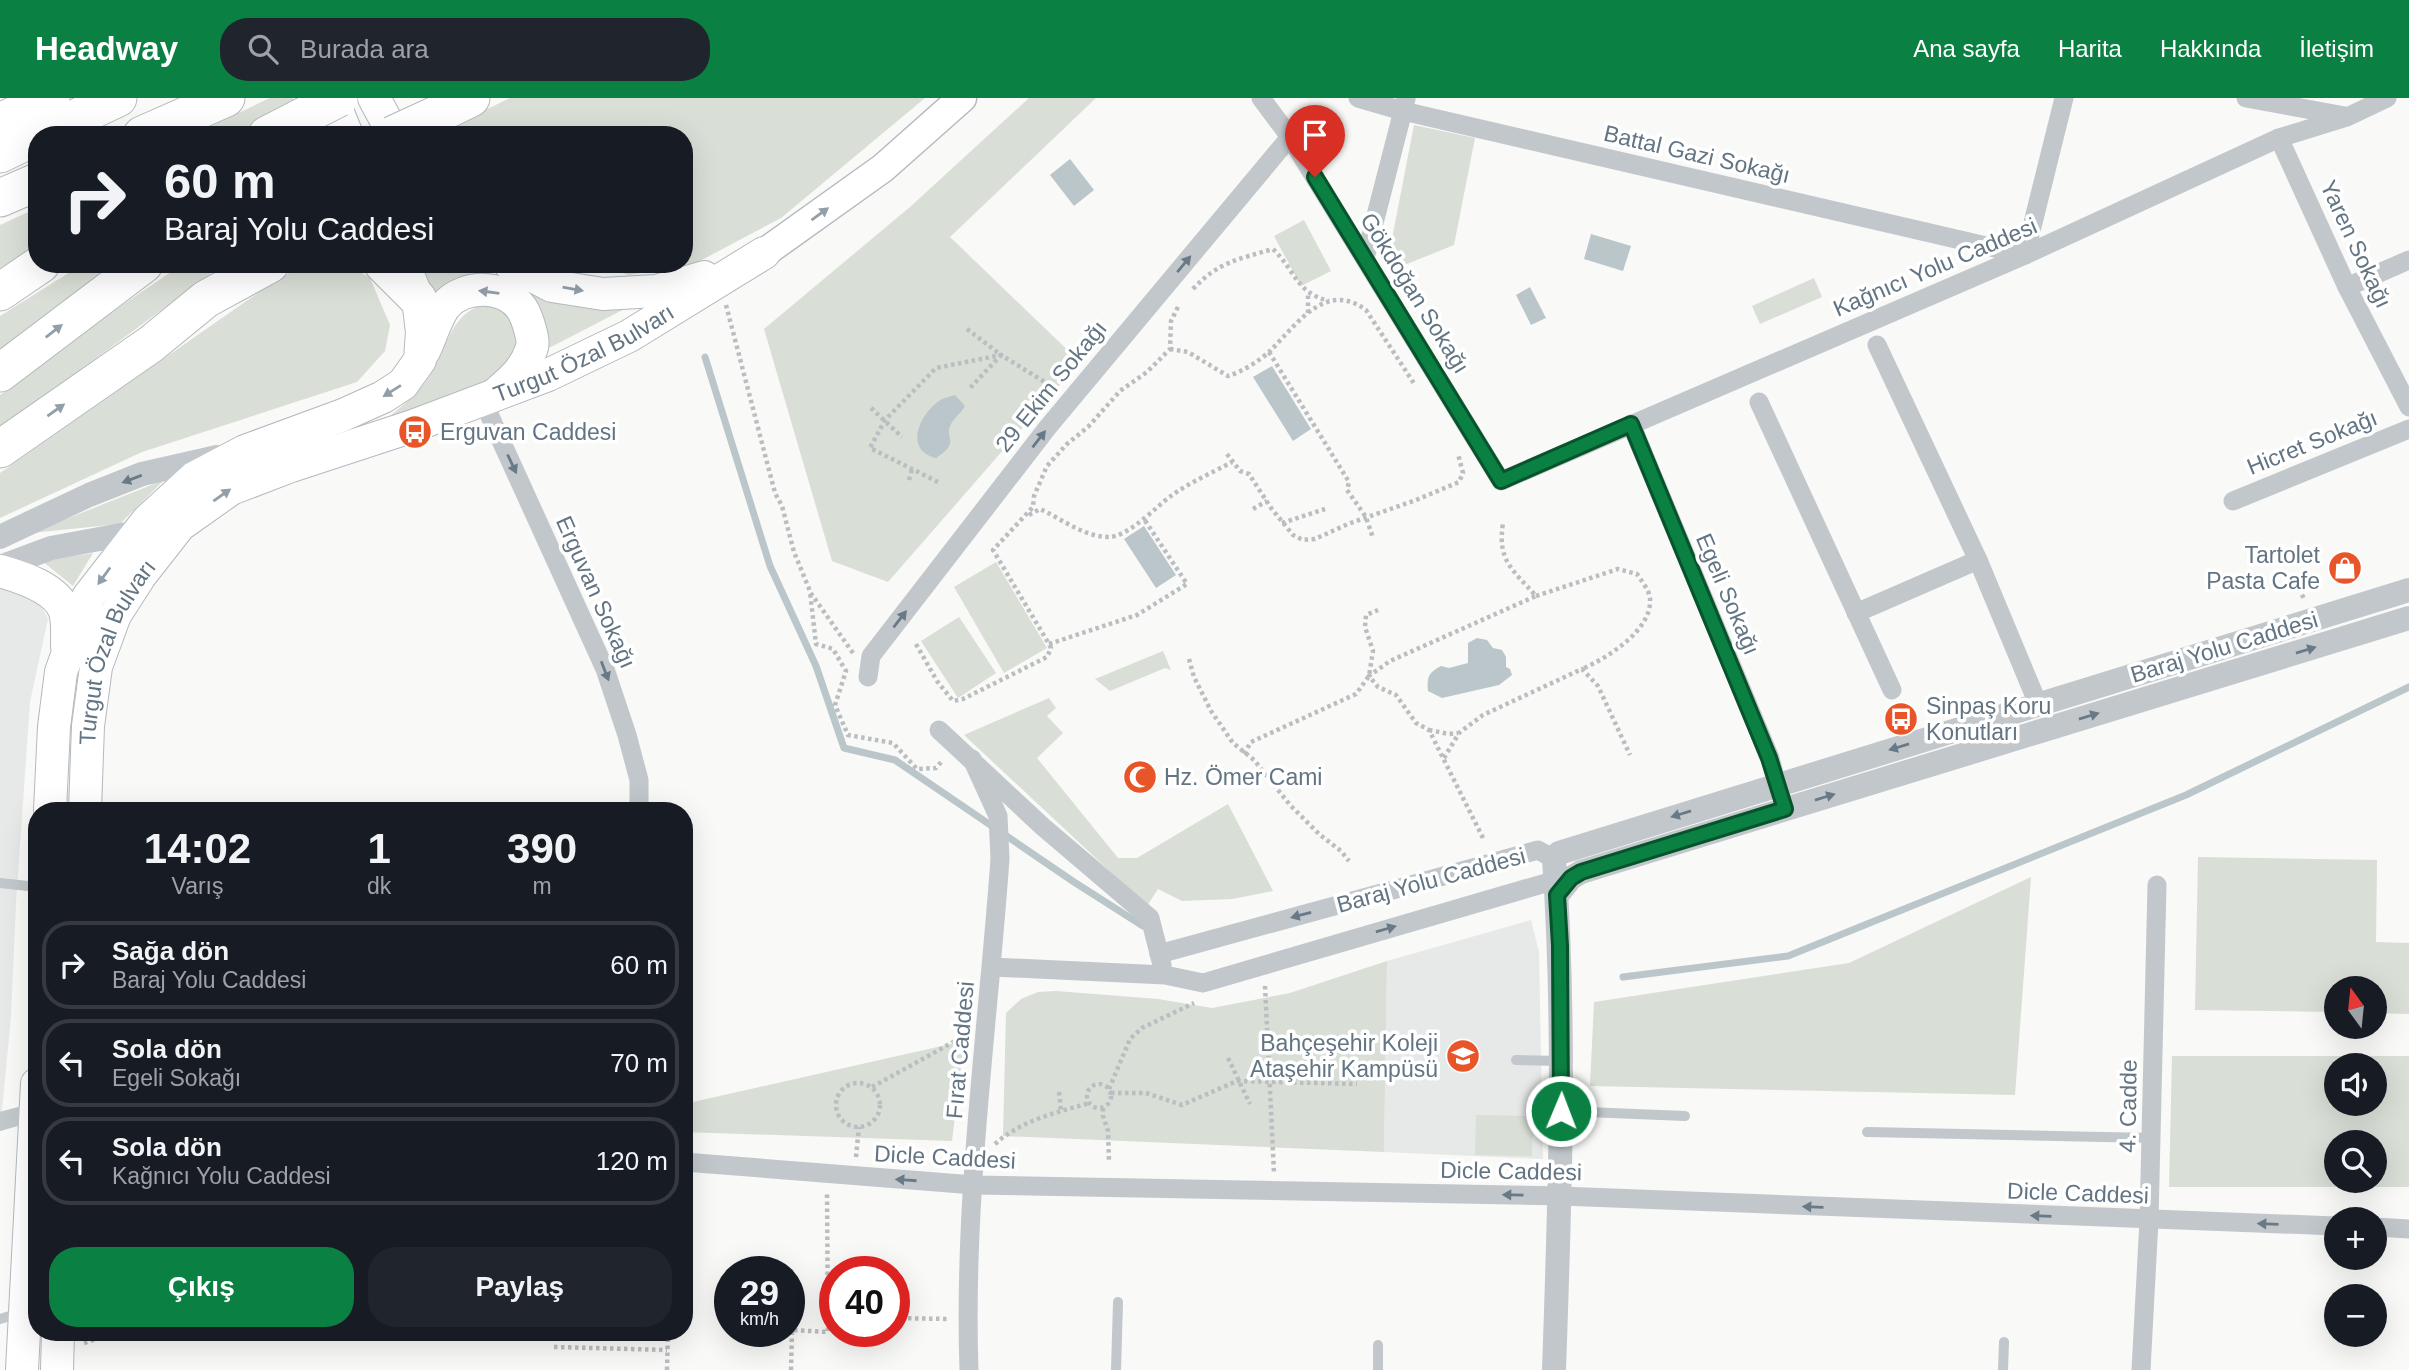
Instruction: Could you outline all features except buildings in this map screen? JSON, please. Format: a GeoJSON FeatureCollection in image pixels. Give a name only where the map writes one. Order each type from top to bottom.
{"type":"FeatureCollection","features":[{"type":"Feature","properties":{"kind":"highway"},"geometry":{"type":"LineString","coordinates":[[0,122],[51,98]]}},
{"type":"Feature","properties":{"kind":"highway"},"geometry":{"type":"LineString","coordinates":[[59,126],[118,98]]}},
{"type":"Feature","properties":{"kind":"highway"},"geometry":{"type":"LineString","coordinates":[[162,126],[226,98]]}},
{"type":"Feature","properties":{"kind":"highway"},"geometry":{"type":"LineString","coordinates":[[284,126],[339,98]]}},
{"type":"Feature","properties":{"kind":"highway"},"geometry":{"type":"LineString","coordinates":[[412,126],[471,98]]}},
{"type":"Feature","properties":{"kind":"highway"},"geometry":{"type":"LineString","coordinates":[[0,154],[28,141]]}},
{"type":"Feature","properties":{"kind":"highway"},"geometry":{"type":"LineString","coordinates":[[0,198],[28,185]]}},
{"type":"Feature","properties":{"kind":"highway"},"geometry":{"type":"LineString","coordinates":[[0,292],[28,273]]}},
{"type":"Feature","properties":{"kind":"highway"},"geometry":{"type":"LineString","coordinates":[[0,373],[132,273]]}},
{"type":"Feature","properties":{"kind":"highway"},"geometry":{"type":"LineString","coordinates":[[0,449],[151,344],[206,299],[254,273]]}},
{"type":"Feature","properties":{"kind":"highway"},"geometry":{"type":"LineString","coordinates":[[392,273],[418,299]]}},
{"type":"Feature","properties":{"kind":"main road"},"geometry":{"type":"LineString","coordinates":[[332,98],[343,126]]}},
{"type":"Feature","properties":{"kind":"main road"},"geometry":{"type":"LineString","coordinates":[[374,98],[388,126]]}},
{"type":"Feature","properties":{"kind":"main road","name":"Turgut Özal Bulvarı"},"geometry":{"type":"LineString","coordinates":[[85,802],[88,726],[96,667],[115,615],[140,576],[180,525],[231,489],[489,398],[548,375],[629,336],[764,253],[883,168],[962,98]]}},
{"type":"Feature","properties":{"kind":"main road"},"geometry":{"type":"LineString","coordinates":[[527,273],[552,286],[603,294],[656,291],[709,275],[764,253]]}},
{"type":"Feature","properties":{"kind":"main road"},"geometry":{"type":"LineString","coordinates":[[407,273],[418,299],[422,332],[420,360]]}},
{"type":"Feature","properties":{"kind":"main road","name":"Turgut Özal Bulvarı"},"geometry":{"type":"LineString","coordinates":[[50,802],[54,727],[61,673],[89,597],[148,520],[194,478],[245,451],[342,415],[383,397],[403,384],[420,360],[445,307],[457,297],[479,289],[498,292],[512,298],[522,309],[532,334],[533,348],[520,372],[489,398]]}},
{"type":"Feature","properties":{"kind":"main road"},"geometry":{"type":"LineString","coordinates":[[0,569],[27,579],[51,593],[65,611],[68,654]]}},
{"type":"Feature","properties":{"kind":"main road"},"geometry":{"type":"LineString","coordinates":[[22,1370],[13,1315],[28,1176]]}},
{"type":"Feature","properties":{"kind":"main road"},"geometry":{"type":"LineString","coordinates":[[57,1370],[58,1341]]}},
{"type":"Feature","properties":{"kind":"street","name":"Gökdoğan Sokağı"},"geometry":{"type":"LineString","coordinates":[[1261,98],[1290,137],[1501,481]]}},
{"type":"Feature","properties":{"kind":"street","name":"Battal Gazi Sokağı"},"geometry":{"type":"LineString","coordinates":[[1358,98],[1404,104],[2025,255]]}},
{"type":"Feature","properties":{"kind":"street"},"geometry":{"type":"LineString","coordinates":[[2025,255],[2064,98]]}},
{"type":"Feature","properties":{"kind":"street"},"geometry":{"type":"LineString","coordinates":[[2246,98],[2347,117]]}},
{"type":"Feature","properties":{"kind":"street","name":"Kağnıcı Yolu Caddesi"},"geometry":{"type":"LineString","coordinates":[[1501,481],[2025,255],[2279,138],[2347,117],[2387,98]]}},
{"type":"Feature","properties":{"kind":"street"},"geometry":{"type":"LineString","coordinates":[[1365,258],[1404,104]]}},
{"type":"Feature","properties":{"kind":"street","name":"29 Ekim Sokağı"},"geometry":{"type":"LineString","coordinates":[[868,677],[871,656],[1072,398],[1290,137]]}},
{"type":"Feature","properties":{"kind":"street","name":"Yaren Sokağı"},"geometry":{"type":"LineString","coordinates":[[2279,138],[2347,288],[2409,407]]}},
{"type":"Feature","properties":{"kind":"street"},"geometry":{"type":"LineString","coordinates":[[2347,288],[2409,260]]}},
{"type":"Feature","properties":{"kind":"street"},"geometry":{"type":"LineString","coordinates":[[1877,345],[1978,560],[2047,729]]}},
{"type":"Feature","properties":{"kind":"street","name":"Erguvan Sokağı"},"geometry":{"type":"LineString","coordinates":[[489,398],[605,668],[639,779],[639,802]]}},
{"type":"Feature","properties":{"kind":"street"},"geometry":{"type":"LineString","coordinates":[[1759,402],[1892,690]]}},
{"type":"Feature","properties":{"kind":"street","name":"Egeli Sokağı"},"geometry":{"type":"LineString","coordinates":[[1631,424],[1769,758],[1777,784]]}},
{"type":"Feature","properties":{"kind":"street","name":"Hicret Sokağı"},"geometry":{"type":"LineString","coordinates":[[2233,501],[2409,429]]}},
{"type":"Feature","properties":{"kind":"street"},"geometry":{"type":"LineString","coordinates":[[0,537],[89,495],[142,474],[245,451]]}},
{"type":"Feature","properties":{"kind":"street"},"geometry":{"type":"LineString","coordinates":[[0,569],[51,548],[180,525]]}},
{"type":"Feature","properties":{"kind":"street"},"geometry":{"type":"LineString","coordinates":[[1856,613],[1978,560]]}},
{"type":"Feature","properties":{"kind":"street","name":"Baraj Yolu Caddesi"},"geometry":{"type":"LineString","coordinates":[[1556,878],[1568,849],[2409,590]]}},
{"type":"Feature","properties":{"kind":"street","name":"Baraj Yolu Caddesi"},"geometry":{"type":"LineString","coordinates":[[992,967],[1165,975],[1203,983],[1556,878],[1571,878],[1581,872],[2409,618]]}},
{"type":"Feature","properties":{"kind":"street"},"geometry":{"type":"LineString","coordinates":[[939,730],[1042,826],[1150,918],[1165,975]]}},
{"type":"Feature","properties":{"kind":"street","name":"Fırat Caddesi"},"geometry":{"type":"LineString","coordinates":[[969,1370],[967,1319],[974,1185],[999,848],[998,818],[972,759]]}},
{"type":"Feature","properties":{"kind":"street"},"geometry":{"type":"LineString","coordinates":[[1777,784],[1785,809]]}},
{"type":"Feature","properties":{"kind":"street","name":"Baraj Yolu Caddesi"},"geometry":{"type":"LineString","coordinates":[[1160,954],[1538,850],[1547,853],[1556,878]]}},
{"type":"Feature","properties":{"kind":"street"},"geometry":{"type":"LineString","coordinates":[[1553,1370],[1562,1061],[1556,878]]}},
{"type":"Feature","properties":{"kind":"street","name":"4. Cadde"},"geometry":{"type":"LineString","coordinates":[[2141,1370],[2149,1220],[2157,886]]}},
{"type":"Feature","properties":{"kind":"street","name":"Dicle Caddesi"},"geometry":{"type":"LineString","coordinates":[[693,1163],[974,1185],[1560,1196],[2324,1226]]}},
{"type":"Feature","properties":{"kind":"street"},"geometry":{"type":"LineString","coordinates":[[2387,1228],[2409,1229]]}},
{"type":"Feature","properties":{"kind":"lane"},"geometry":{"type":"LineString","coordinates":[[0,883],[28,886]]}},
{"type":"Feature","properties":{"kind":"lane"},"geometry":{"type":"LineString","coordinates":[[1516,1060],[1562,1061]]}},
{"type":"Feature","properties":{"kind":"lane"},"geometry":{"type":"LineString","coordinates":[[0,1117],[28,1105]]}},
{"type":"Feature","properties":{"kind":"lane"},"geometry":{"type":"LineString","coordinates":[[0,1126],[28,1107]]}},
{"type":"Feature","properties":{"kind":"lane"},"geometry":{"type":"LineString","coordinates":[[1561,1111],[1685,1116]]}},
{"type":"Feature","properties":{"kind":"lane"},"geometry":{"type":"LineString","coordinates":[[1867,1132],[2151,1138]]}},
{"type":"Feature","properties":{"kind":"lane"},"geometry":{"type":"LineString","coordinates":[[1116,1370],[1118,1302]]}},
{"type":"Feature","properties":{"kind":"lane"},"geometry":{"type":"LineString","coordinates":[[2003,1370],[2004,1342]]}},
{"type":"Feature","properties":{"kind":"lane"},"geometry":{"type":"LineString","coordinates":[[1378,1345],[1378,1370]]}},
{"type":"Feature","properties":{"kind":"path"},"geometry":{"type":"LineString","coordinates":[[1187,296],[1203,278],[1236,258],[1273,250],[1284,259],[1308,293],[1329,301]]}},
{"type":"Feature","properties":{"kind":"path"},"geometry":{"type":"LineString","coordinates":[[1307,313],[1308,293]]}},
{"type":"Feature","properties":{"kind":"path"},"geometry":{"type":"LineString","coordinates":[[1170,349],[1188,352],[1228,376],[1269,352],[1307,313],[1329,301],[1341,299],[1354,301],[1366,310],[1406,371]]}},
{"type":"Feature","properties":{"kind":"path"},"geometry":{"type":"LineString","coordinates":[[725,300],[775,493],[782,506],[794,552],[810,592]]}},
{"type":"Feature","properties":{"kind":"path"},"geometry":{"type":"LineString","coordinates":[[916,644],[937,681],[953,701],[1047,657],[1051,648],[1049,644],[993,551],[1033,507],[1034,496],[1048,467],[1067,444],[1088,426],[1120,391],[1147,372],[1170,349],[1171,321],[1182,302]]}},
{"type":"Feature","properties":{"kind":"path"},"geometry":{"type":"LineString","coordinates":[[967,329],[1001,355],[1072,398]]}},
{"type":"Feature","properties":{"kind":"path"},"geometry":{"type":"LineString","coordinates":[[1269,352],[1349,482],[1347,491],[1366,517],[1373,538]]}},
{"type":"Feature","properties":{"kind":"path"},"geometry":{"type":"LineString","coordinates":[[970,388],[1001,355]]}},
{"type":"Feature","properties":{"kind":"path"},"geometry":{"type":"LineString","coordinates":[[938,482],[870,448],[885,420],[936,368],[1001,355]]}},
{"type":"Feature","properties":{"kind":"path"},"geometry":{"type":"LineString","coordinates":[[871,408],[902,437]]}},
{"type":"Feature","properties":{"kind":"path"},"geometry":{"type":"LineString","coordinates":[[1227,454],[1240,471],[1249,474],[1293,536],[1303,540],[1315,539],[1366,517],[1446,489],[1459,482],[1463,474],[1461,462]]}},
{"type":"Feature","properties":{"kind":"path"},"geometry":{"type":"LineString","coordinates":[[1025,516],[1040,509],[1081,531],[1110,537],[1119,535],[1151,516],[1169,497],[1232,462]]}},
{"type":"Feature","properties":{"kind":"path"},"geometry":{"type":"LineString","coordinates":[[909,480],[912,469]]}},
{"type":"Feature","properties":{"kind":"path"},"geometry":{"type":"LineString","coordinates":[[1253,509],[1267,501]]}},
{"type":"Feature","properties":{"kind":"path"},"geometry":{"type":"LineString","coordinates":[[1282,523],[1325,509]]}},
{"type":"Feature","properties":{"kind":"path"},"geometry":{"type":"LineString","coordinates":[[1049,644],[1137,615],[1187,584],[1144,519]]}},
{"type":"Feature","properties":{"kind":"path"},"geometry":{"type":"LineString","coordinates":[[1503,523],[1500,541],[1507,565],[1536,596]]}},
{"type":"Feature","properties":{"kind":"path"},"geometry":{"type":"LineString","coordinates":[[1368,676],[1390,662],[1536,596],[1618,569],[1637,573],[1650,597],[1646,621],[1627,641],[1602,660],[1483,715],[1459,733],[1444,758]]}},
{"type":"Feature","properties":{"kind":"path"},"geometry":{"type":"LineString","coordinates":[[2296,582],[2307,606]]}},
{"type":"Feature","properties":{"kind":"path"},"geometry":{"type":"LineString","coordinates":[[1244,754],[1251,741],[1356,694],[1368,676],[1373,651],[1365,627],[1366,615],[1378,610]]}},
{"type":"Feature","properties":{"kind":"path"},"geometry":{"type":"LineString","coordinates":[[1189,659],[1194,677],[1210,711],[1233,743],[1254,761],[1290,805],[1349,861]]}},
{"type":"Feature","properties":{"kind":"path"},"geometry":{"type":"LineString","coordinates":[[1582,669],[1598,686],[1630,755]]}},
{"type":"Feature","properties":{"kind":"path"},"geometry":{"type":"LineString","coordinates":[[1368,676],[1378,687],[1396,695],[1416,723],[1429,730],[1459,733]]}},
{"type":"Feature","properties":{"kind":"path"},"geometry":{"type":"LineString","coordinates":[[1429,730],[1483,838]]}},
{"type":"Feature","properties":{"kind":"path"},"geometry":{"type":"LineString","coordinates":[[1265,983],[1275,1191]]}},
{"type":"Feature","properties":{"kind":"path"},"geometry":{"type":"LineString","coordinates":[[1109,1162],[1108,1131],[1103,1108],[1111,1100],[1110,1091],[1130,1039],[1142,1028],[1199,1000]]}},
{"type":"Feature","properties":{"kind":"path"},"geometry":{"type":"LineString","coordinates":[[872,1087],[986,1024]]}},
{"type":"Feature","properties":{"kind":"path"},"geometry":{"type":"LineString","coordinates":[[1228,1058],[1250,1104]]}},
{"type":"Feature","properties":{"kind":"path"},"geometry":{"type":"LineString","coordinates":[[1103,1108],[1090,1103],[1088,1095],[1091,1088],[1098,1084],[1110,1091],[1146,1093],[1182,1105],[1237,1081],[1357,1084]]}},
{"type":"Feature","properties":{"kind":"path"},"geometry":{"type":"LineString","coordinates":[[865,1083],[872,1087],[880,1100],[878,1115],[873,1121],[859,1127],[846,1124],[838,1115],[838,1094],[850,1084],[865,1083]]}},
{"type":"Feature","properties":{"kind":"path"},"geometry":{"type":"LineString","coordinates":[[1059,1092],[1060,1111]]}},
{"type":"Feature","properties":{"kind":"path"},"geometry":{"type":"LineString","coordinates":[[976,1161],[1009,1131],[1060,1111],[1090,1103]]}},
{"type":"Feature","properties":{"kind":"path"},"geometry":{"type":"LineString","coordinates":[[856,1157],[859,1127]]}},
{"type":"Feature","properties":{"kind":"path"},"geometry":{"type":"LineString","coordinates":[[827,1174],[830,1256]]}},
{"type":"Feature","properties":{"kind":"path"},"geometry":{"type":"LineString","coordinates":[[910,1318],[967,1319]]}},
{"type":"Feature","properties":{"kind":"path"},"geometry":{"type":"LineString","coordinates":[[792,1370],[792,1330],[819,1332]]}},
{"type":"Feature","properties":{"kind":"path"},"geometry":{"type":"LineString","coordinates":[[667,1370],[668,1341]]}},
{"type":"Feature","properties":{"kind":"path"},"geometry":{"type":"LineString","coordinates":[[554,1348],[667,1350]]}},
{"type":"Feature","properties":{"kind":"shaded area"},"geometry":{"type":"Polygon","coordinates":[[[270,98],[293,98],[294,103],[252,126],[211,126],[270,98]]]}},
{"type":"Feature","properties":{"kind":"shaded area"},"geometry":{"type":"Polygon","coordinates":[[[510,98],[925,98],[781,218],[693,264],[693,126],[452,126],[510,98]]]}},
{"type":"Feature","properties":{"kind":"shaded area"},"geometry":{"type":"Polygon","coordinates":[[[1029,98],[1096,98],[950,237],[1080,362],[888,582],[832,561],[764,329],[910,207],[1029,98]]]}},
{"type":"Feature","properties":{"kind":"shaded area"},"geometry":{"type":"Polygon","coordinates":[[[1414,125],[1475,138],[1454,245],[1402,266],[1391,244],[1414,125]]]}},
{"type":"Feature","properties":{"kind":"shaded area"},"geometry":{"type":"Polygon","coordinates":[[[1070,159],[1094,190],[1074,206],[1050,175],[1070,159]]]}},
{"type":"Feature","properties":{"kind":"shaded area"},"geometry":{"type":"Polygon","coordinates":[[[28,212],[28,252],[0,271],[0,225],[28,212]]]}},
{"type":"Feature","properties":{"kind":"shaded area"},"geometry":{"type":"Polygon","coordinates":[[[1304,220],[1331,271],[1301,286],[1274,236],[1304,220]]]}},
{"type":"Feature","properties":{"kind":"shaded area"},"geometry":{"type":"Polygon","coordinates":[[[1591,234],[1631,246],[1623,271],[1584,259],[1591,234]]]}},
{"type":"Feature","properties":{"kind":"shaded area"},"geometry":{"type":"Polygon","coordinates":[[[69,273],[111,273],[0,352],[0,316],[69,273]]]}},
{"type":"Feature","properties":{"kind":"shaded area"},"geometry":{"type":"Polygon","coordinates":[[[170,273],[212,273],[0,429],[0,395],[75,337],[170,273]]]}},
{"type":"Feature","properties":{"kind":"shaded area"},"geometry":{"type":"Polygon","coordinates":[[[289,273],[362,273],[370,278],[390,325],[385,351],[357,382],[142,452],[0,518],[0,473],[289,273]]]}},
{"type":"Feature","properties":{"kind":"shaded area"},"geometry":{"type":"Polygon","coordinates":[[[424,273],[491,273],[525,290],[642,300],[547,349],[530,302],[435,301],[424,273]]]}},
{"type":"Feature","properties":{"kind":"shaded area"},"geometry":{"type":"Polygon","coordinates":[[[1814,278],[1822,297],[1760,324],[1752,306],[1814,278]]]}},
{"type":"Feature","properties":{"kind":"shaded area"},"geometry":{"type":"Polygon","coordinates":[[[1530,287],[1546,318],[1531,325],[1516,295],[1530,287]]]}},
{"type":"Feature","properties":{"kind":"shaded area"},"geometry":{"type":"Polygon","coordinates":[[[483,305],[502,311],[516,323],[519,356],[481,391],[388,418],[427,380],[449,336],[462,317],[483,305]]]}},
{"type":"Feature","properties":{"kind":"shaded area"},"geometry":{"type":"Polygon","coordinates":[[[1272,366],[1311,429],[1293,441],[1253,377],[1272,366]]]}},
{"type":"Feature","properties":{"kind":"shaded area"},"geometry":{"type":"Polygon","coordinates":[[[955,395],[965,406],[951,424],[948,448],[936,458],[920,448],[918,432],[932,407],[955,395]]]}},
{"type":"Feature","properties":{"kind":"shaded area"},"geometry":{"type":"Polygon","coordinates":[[[164,480],[120,524],[31,533],[164,480]]]}},
{"type":"Feature","properties":{"kind":"shaded area"},"geometry":{"type":"Polygon","coordinates":[[[1144,526],[1176,575],[1156,588],[1124,539],[1144,526]]]}},
{"type":"Feature","properties":{"kind":"shaded area"},"geometry":{"type":"Polygon","coordinates":[[[93,553],[73,586],[41,560],[88,554],[93,553]]]}},
{"type":"Feature","properties":{"kind":"shaded area"},"geometry":{"type":"Polygon","coordinates":[[[996,562],[1047,648],[1004,673],[954,587],[996,562]]]}},
{"type":"Feature","properties":{"kind":"shaded area"},"geometry":{"type":"Polygon","coordinates":[[[0,587],[39,601],[48,619],[30,702],[11,1017],[0,1131],[0,587]]]}},
{"type":"Feature","properties":{"kind":"shaded area"},"geometry":{"type":"Polygon","coordinates":[[[959,617],[996,673],[958,698],[921,641],[959,617]]]}},
{"type":"Feature","properties":{"kind":"shaded area"},"geometry":{"type":"Polygon","coordinates":[[[1477,638],[1487,640],[1493,648],[1502,650],[1506,657],[1506,667],[1512,675],[1499,685],[1442,698],[1428,691],[1429,676],[1441,666],[1449,668],[1468,663],[1468,643],[1477,638]]]}},
{"type":"Feature","properties":{"kind":"shaded area"},"geometry":{"type":"Polygon","coordinates":[[[1163,651],[1171,670],[1165,668],[1110,691],[1095,679],[1163,651]]]}},
{"type":"Feature","properties":{"kind":"shaded area"},"geometry":{"type":"Polygon","coordinates":[[[1049,698],[1056,708],[1047,716],[1063,733],[1037,758],[1118,858],[1137,858],[1228,804],[1273,891],[1232,899],[1182,901],[1158,889],[1147,906],[964,735],[1049,698]]]}},
{"type":"Feature","properties":{"kind":"shaded area"},"geometry":{"type":"Polygon","coordinates":[[[2198,857],[2377,860],[2376,942],[2409,943],[2409,1014],[2387,1013],[2387,976],[2324,976],[2324,1012],[2195,1010],[2198,857]]]}},
{"type":"Feature","properties":{"kind":"shaded area"},"geometry":{"type":"Polygon","coordinates":[[[2031,877],[2015,1095],[1590,1086],[1594,1002],[1849,963],[2031,877]]]}},
{"type":"Feature","properties":{"kind":"shaded area","name":"Bahçeşehir Koleji Ataşehir Kampüsü"},"geometry":{"type":"Polygon","coordinates":[[[1531,920],[1539,952],[1543,1159],[1384,1152],[1387,961],[1531,920]]]}},
{"type":"Feature","properties":{"kind":"shaded area"},"geometry":{"type":"Polygon","coordinates":[[[1387,961],[1384,1152],[1003,1136],[1006,1013],[1021,999],[1038,992],[1056,991],[1158,999],[1212,1008],[1290,993],[1387,961]]]}},
{"type":"Feature","properties":{"kind":"shaded area"},"geometry":{"type":"Polygon","coordinates":[[[964,1041],[952,1141],[693,1132],[693,1102],[964,1041]]]}},
{"type":"Feature","properties":{"kind":"shaded area"},"geometry":{"type":"Polygon","coordinates":[[[2172,1056],[2324,1056],[2324,1116],[2387,1116],[2387,1056],[2409,1056],[2409,1187],[2387,1187],[2387,1130],[2324,1130],[2324,1187],[2169,1187],[2172,1056]]]}},
{"type":"Feature","properties":{"kind":"shaded area"},"geometry":{"type":"Polygon","coordinates":[[[1476,1115],[1533,1116],[1532,1156],[1475,1155],[1476,1115]]]}},
{"type":"Feature","properties":{"kind":"waterway"},"geometry":{"type":"LineString","coordinates":[[705,357],[770,566],[816,666],[844,748],[895,760],[1143,926]]}},
{"type":"Feature","properties":{"kind":"waterway"},"geometry":{"type":"LineString","coordinates":[[1623,977],[1788,956],[2186,795],[2409,687]]}},
{"type":"Feature","properties":{"kind":"place","name":"Erguvan Caddesi"},"geometry":{"type":"Point","coordinates":[415,432]}},
{"type":"Feature","properties":{"kind":"place","name":"Tartolet Pasta Cafe"},"geometry":{"type":"Point","coordinates":[2345,568]}},
{"type":"Feature","properties":{"kind":"place","name":"Sinpaş Koru Konutları"},"geometry":{"type":"Point","coordinates":[1901,719]}},
{"type":"Feature","properties":{"kind":"place","name":"Hz. Ömer Cami"},"geometry":{"type":"Point","coordinates":[1140,777]}},
{"type":"Feature","properties":{"kind":"place","name":"Bahçeşehir Koleji Ataşehir Kampüsü"},"geometry":{"type":"Point","coordinates":[1463,1056]}},
{"type":"Feature","properties":{"kind":"route"},"geometry":{"type":"LineString","coordinates":[[1315,177],[1501,481],[1631,424],[1769,758],[1785,809],[1581,872],[1571,878],[1557,895],[1561,1111]]}}]}
